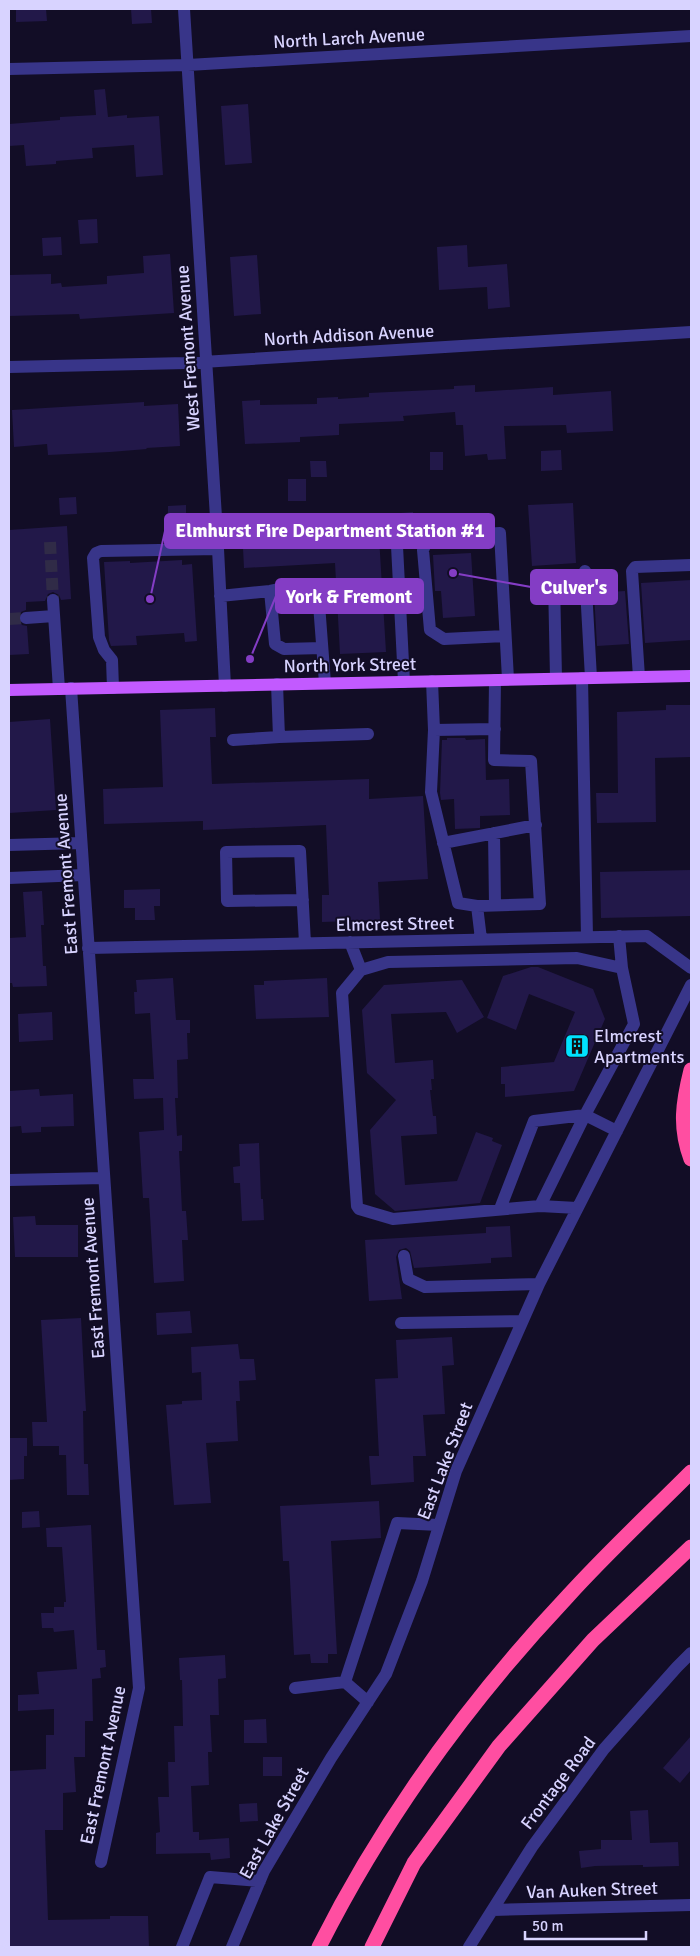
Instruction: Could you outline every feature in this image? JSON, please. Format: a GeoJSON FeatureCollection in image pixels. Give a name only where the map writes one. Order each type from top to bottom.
{"type":"FeatureCollection","features":[{"type":"Feature","properties":{"kind":"highway"},"geometry":{"type":"LineString","coordinates":[[691,1070],[684,1098],[683,1124],[691,1159]]}},
{"type":"Feature","properties":{"kind":"highway"},"geometry":{"type":"LineString","coordinates":[[319,1947],[356,1876],[421,1775],[502,1670],[568,1595],[691,1472]]}},
{"type":"Feature","properties":{"kind":"highway"},"geometry":{"type":"LineString","coordinates":[[372,1947],[414,1863],[499,1746],[593,1640],[691,1547]]}},
{"type":"Feature","properties":{"kind":"main road","name":"North York Street"},"geometry":{"type":"LineString","coordinates":[[9,690],[691,676]]}},
{"type":"Feature","properties":{"kind":"street","name":"West Fremont Avenue"},"geometry":{"type":"LineString","coordinates":[[184,9],[225,686]]}},
{"type":"Feature","properties":{"kind":"street","name":"North Larch Avenue"},"geometry":{"type":"LineString","coordinates":[[9,68],[188,65],[691,36]]}},
{"type":"Feature","properties":{"kind":"street","name":"North Addison Avenue"},"geometry":{"type":"LineString","coordinates":[[9,368],[206,362],[691,332]]}},
{"type":"Feature","properties":{"kind":"street"},"geometry":{"type":"LineString","coordinates":[[432,681],[434,730],[431,792],[458,903],[477,906],[540,904],[532,761],[494,760],[495,729],[505,636],[500,533],[429,537],[423,550],[430,630],[444,640],[505,636]]}},
{"type":"Feature","properties":{"kind":"street"},"geometry":{"type":"LineString","coordinates":[[396,546],[404,682]]}},
{"type":"Feature","properties":{"kind":"street"},"geometry":{"type":"LineString","coordinates":[[112,688],[112,660],[104,650],[99,637],[93,558],[96,553],[218,549]]}},
{"type":"Feature","properties":{"kind":"street"},"geometry":{"type":"LineString","coordinates":[[638,677],[632,571],[635,567],[691,565]]}},
{"type":"Feature","properties":{"kind":"street"},"geometry":{"type":"LineString","coordinates":[[586,571],[587,937]]}},
{"type":"Feature","properties":{"kind":"street"},"geometry":{"type":"LineString","coordinates":[[554,581],[556,678]]}},
{"type":"Feature","properties":{"kind":"street"},"geometry":{"type":"LineString","coordinates":[[220,596],[270,591],[304,584],[314,585],[318,591],[325,683]]}},
{"type":"Feature","properties":{"kind":"street"},"geometry":{"type":"LineString","coordinates":[[270,591],[276,644],[284,649],[322,648]]}},
{"type":"Feature","properties":{"kind":"street","name":"East Fremont Avenue"},"geometry":{"type":"LineString","coordinates":[[53,600],[65,688],[81,843],[139,1688],[101,1862]]}},
{"type":"Feature","properties":{"kind":"street"},"geometry":{"type":"LineString","coordinates":[[26,618],[54,616]]}},
{"type":"Feature","properties":{"kind":"street"},"geometry":{"type":"LineString","coordinates":[[277,684],[279,737]]}},
{"type":"Feature","properties":{"kind":"street"},"geometry":{"type":"LineString","coordinates":[[434,730],[495,729]]}},
{"type":"Feature","properties":{"kind":"street"},"geometry":{"type":"LineString","coordinates":[[233,740],[368,734]]}},
{"type":"Feature","properties":{"kind":"street"},"geometry":{"type":"LineString","coordinates":[[443,843],[536,825]]}},
{"type":"Feature","properties":{"kind":"street"},"geometry":{"type":"LineString","coordinates":[[494,833],[495,905]]}},
{"type":"Feature","properties":{"kind":"street"},"geometry":{"type":"LineString","coordinates":[[9,845],[81,843]]}},
{"type":"Feature","properties":{"kind":"street"},"geometry":{"type":"LineString","coordinates":[[303,900],[227,901],[226,852],[300,851],[303,900],[305,943]]}},
{"type":"Feature","properties":{"kind":"street"},"geometry":{"type":"LineString","coordinates":[[9,878],[83,875]]}},
{"type":"Feature","properties":{"kind":"street"},"geometry":{"type":"LineString","coordinates":[[477,906],[481,939]]}},
{"type":"Feature","properties":{"kind":"street"},"geometry":{"type":"LineString","coordinates":[[540,1206],[585,1115],[634,1024],[622,968],[619,936]]}},
{"type":"Feature","properties":{"kind":"street","name":"Elmcrest Street"},"geometry":{"type":"LineString","coordinates":[[88,948],[646,936],[691,968]]}},
{"type":"Feature","properties":{"kind":"street"},"geometry":{"type":"LineString","coordinates":[[350,942],[361,970]]}},
{"type":"Feature","properties":{"kind":"street"},"geometry":{"type":"LineString","coordinates":[[577,1208],[540,1206],[393,1219],[359,1209],[357,1206],[342,993],[361,970],[388,962],[577,958],[622,968]]}},
{"type":"Feature","properties":{"kind":"street","name":"East Lake Street"},"geometry":{"type":"LineString","coordinates":[[232,1947],[264,1871],[331,1758],[386,1674],[422,1580],[456,1471],[522,1321],[577,1208],[691,985]]}},
{"type":"Feature","properties":{"kind":"street"},"geometry":{"type":"LineString","coordinates":[[500,1210],[534,1121],[585,1115],[617,1131]]}},
{"type":"Feature","properties":{"kind":"street"},"geometry":{"type":"LineString","coordinates":[[9,1180],[104,1178]]}},
{"type":"Feature","properties":{"kind":"street"},"geometry":{"type":"LineString","coordinates":[[404,1256],[408,1279],[425,1288],[539,1284]]}},
{"type":"Feature","properties":{"kind":"street"},"geometry":{"type":"LineString","coordinates":[[401,1323],[522,1321]]}},
{"type":"Feature","properties":{"kind":"street"},"geometry":{"type":"LineString","coordinates":[[345,1682],[397,1523],[439,1525]]}},
{"type":"Feature","properties":{"kind":"street","name":"Frontage Road"},"geometry":{"type":"LineString","coordinates":[[469,1947],[532,1847],[604,1749],[691,1653]]}},
{"type":"Feature","properties":{"kind":"street"},"geometry":{"type":"LineString","coordinates":[[677,1667],[691,1666]]}},
{"type":"Feature","properties":{"kind":"street"},"geometry":{"type":"LineString","coordinates":[[295,1688],[345,1682],[368,1702]]}},
{"type":"Feature","properties":{"kind":"street"},"geometry":{"type":"LineString","coordinates":[[182,1947],[210,1877],[260,1881]]}},
{"type":"Feature","properties":{"kind":"street","name":"Van Auken Street"},"geometry":{"type":"LineString","coordinates":[[493,1910],[691,1905]]}},
{"type":"Feature","properties":{"kind":"building"},"geometry":{"type":"Polygon","coordinates":[[[16,9],[46,9],[47,21],[16,22],[16,9]]]}},
{"type":"Feature","properties":{"kind":"building"},"geometry":{"type":"Polygon","coordinates":[[[131,9],[151,9],[152,23],[132,24],[131,9]]]}},
{"type":"Feature","properties":{"kind":"building"},"geometry":{"type":"Polygon","coordinates":[[[105,89],[108,117],[127,115],[127,118],[159,116],[163,175],[136,177],[134,145],[92,148],[93,158],[56,161],[56,164],[26,166],[24,145],[9,146],[9,124],[60,120],[60,117],[96,115],[94,90],[105,89]]]}},
{"type":"Feature","properties":{"kind":"building"},"geometry":{"type":"Polygon","coordinates":[[[248,104],[252,163],[225,165],[221,106],[248,104]]]}},
{"type":"Feature","properties":{"kind":"building"},"geometry":{"type":"Polygon","coordinates":[[[97,219],[98,243],[80,244],[78,220],[97,219]]]}},
{"type":"Feature","properties":{"kind":"building"},"geometry":{"type":"Polygon","coordinates":[[[61,237],[62,255],[43,256],[42,238],[61,237]]]}},
{"type":"Feature","properties":{"kind":"building"},"geometry":{"type":"Polygon","coordinates":[[[467,245],[468,267],[507,264],[510,307],[488,309],[487,287],[439,290],[437,247],[467,245]]]}},
{"type":"Feature","properties":{"kind":"building"},"geometry":{"type":"Polygon","coordinates":[[[170,254],[174,313],[80,319],[79,314],[9,316],[9,275],[51,274],[51,284],[61,283],[62,287],[107,284],[107,276],[144,273],[143,256],[170,254]]]}},
{"type":"Feature","properties":{"kind":"building"},"geometry":{"type":"Polygon","coordinates":[[[257,255],[261,314],[234,316],[230,257],[257,255]]]}},
{"type":"Feature","properties":{"kind":"building"},"geometry":{"type":"Polygon","coordinates":[[[475,385],[475,392],[553,387],[553,395],[611,391],[613,431],[567,433],[566,425],[504,426],[506,459],[488,460],[487,454],[465,456],[463,425],[456,425],[455,412],[403,416],[404,421],[339,424],[339,435],[300,437],[300,442],[245,444],[242,401],[260,400],[260,405],[317,404],[317,398],[369,397],[369,393],[454,389],[454,386],[475,385]]]}},
{"type":"Feature","properties":{"kind":"building"},"geometry":{"type":"Polygon","coordinates":[[[144,402],[144,406],[178,404],[180,446],[48,455],[47,444],[14,447],[12,410],[144,402]]]}},
{"type":"Feature","properties":{"kind":"building"},"geometry":{"type":"Polygon","coordinates":[[[561,450],[562,470],[541,471],[541,451],[561,450]]]}},
{"type":"Feature","properties":{"kind":"building"},"geometry":{"type":"Polygon","coordinates":[[[430,452],[443,452],[443,470],[430,470],[430,452]]]}},
{"type":"Feature","properties":{"kind":"building"},"geometry":{"type":"Polygon","coordinates":[[[310,461],[326,461],[327,477],[311,477],[310,461]]]}},
{"type":"Feature","properties":{"kind":"building"},"geometry":{"type":"Polygon","coordinates":[[[288,479],[306,479],[306,501],[288,501],[288,479]]]}},
{"type":"Feature","properties":{"kind":"building"},"geometry":{"type":"Polygon","coordinates":[[[76,497],[77,514],[60,515],[59,498],[76,497]]]}},
{"type":"Feature","properties":{"kind":"building"},"geometry":{"type":"Polygon","coordinates":[[[573,503],[576,563],[532,566],[528,505],[573,503]]]}},
{"type":"Feature","properties":{"kind":"building"},"geometry":{"type":"Polygon","coordinates":[[[186,505],[186,521],[168,522],[168,506],[186,505]]]}},
{"type":"Feature","properties":{"kind":"building"},"geometry":{"type":"Polygon","coordinates":[[[413,512],[415,535],[379,537],[386,652],[340,654],[335,563],[244,568],[242,528],[376,520],[376,515],[413,512]]]}},
{"type":"Feature","properties":{"kind":"building"},"geometry":{"type":"Polygon","coordinates":[[[67,526],[71,599],[61,600],[59,595],[53,592],[48,594],[45,601],[26,602],[26,610],[21,612],[18,618],[22,625],[27,626],[29,654],[9,655],[9,530],[67,526]]]}},
{"type":"Feature","properties":{"kind":"building"},"geometry":{"type":"Polygon","coordinates":[[[471,553],[475,616],[443,618],[441,591],[435,591],[433,555],[471,553]]]}},
{"type":"Feature","properties":{"kind":"building"},"geometry":{"type":"Polygon","coordinates":[[[182,560],[182,565],[192,564],[197,641],[185,642],[184,633],[136,636],[137,645],[111,646],[104,562],[130,561],[130,563],[182,560]]]}},
{"type":"Feature","properties":{"kind":"building"},"geometry":{"type":"Polygon","coordinates":[[[691,580],[691,640],[645,643],[641,583],[691,580]]]}},
{"type":"Feature","properties":{"kind":"building"},"geometry":{"type":"Polygon","coordinates":[[[625,591],[629,644],[597,646],[594,593],[625,591]]]}},
{"type":"Feature","properties":{"kind":"building"},"geometry":{"type":"Polygon","coordinates":[[[666,705],[691,705],[691,757],[655,758],[656,822],[597,823],[596,793],[618,793],[617,712],[666,710],[666,705]]]}},
{"type":"Feature","properties":{"kind":"building"},"geometry":{"type":"Polygon","coordinates":[[[215,708],[216,737],[210,737],[212,784],[369,779],[369,799],[423,796],[428,879],[378,882],[380,920],[322,922],[322,895],[329,895],[326,825],[203,830],[203,821],[104,824],[103,789],[163,787],[160,710],[215,708]]]}},
{"type":"Feature","properties":{"kind":"building"},"geometry":{"type":"Polygon","coordinates":[[[50,719],[56,810],[9,813],[9,722],[50,719]]]}},
{"type":"Feature","properties":{"kind":"building"},"geometry":{"type":"Polygon","coordinates":[[[447,738],[485,739],[486,780],[509,779],[510,815],[480,816],[480,828],[455,829],[454,799],[441,800],[440,793],[442,740],[447,740],[447,738]]]}},
{"type":"Feature","properties":{"kind":"building"},"geometry":{"type":"Polygon","coordinates":[[[691,870],[691,916],[601,918],[600,872],[691,870]]]}},
{"type":"Feature","properties":{"kind":"building"},"geometry":{"type":"Polygon","coordinates":[[[160,889],[160,906],[154,906],[155,920],[135,920],[135,908],[124,908],[124,890],[160,889]]]}},
{"type":"Feature","properties":{"kind":"building"},"geometry":{"type":"Polygon","coordinates":[[[42,891],[44,925],[41,925],[43,966],[46,966],[47,986],[13,987],[12,983],[10,983],[9,938],[26,937],[23,892],[42,891]]]}},
{"type":"Feature","properties":{"kind":"building","name":"Elmcrest Apartments"},"geometry":{"type":"Polygon","coordinates":[[[531,967],[538,967],[593,989],[605,1019],[574,1091],[505,1097],[505,1084],[501,1084],[501,1067],[554,1062],[575,1012],[529,994],[516,1030],[487,1018],[503,976],[531,967]]]}},
{"type":"Feature","properties":{"kind":"building"},"geometry":{"type":"Polygon","coordinates":[[[173,978],[176,1020],[190,1020],[190,1033],[187,1033],[188,1059],[177,1060],[178,1098],[175,1098],[177,1136],[182,1135],[182,1151],[179,1151],[182,1211],[186,1211],[188,1240],[182,1240],[184,1281],[154,1283],[149,1198],[143,1198],[139,1132],[164,1130],[163,1098],[134,1099],[133,1079],[154,1079],[150,1013],[135,1014],[134,992],[137,992],[136,980],[173,978]]]}},
{"type":"Feature","properties":{"kind":"building"},"geometry":{"type":"Polygon","coordinates":[[[327,978],[329,1017],[256,1019],[254,985],[264,985],[264,981],[327,978]]]}},
{"type":"Feature","properties":{"kind":"building"},"geometry":{"type":"Polygon","coordinates":[[[462,980],[484,1017],[457,1033],[446,1012],[391,1014],[395,1063],[433,1060],[434,1079],[431,1079],[432,1090],[430,1090],[433,1116],[436,1116],[437,1134],[401,1136],[405,1185],[457,1181],[476,1132],[493,1138],[492,1141],[502,1145],[480,1203],[395,1211],[375,1194],[370,1130],[396,1100],[367,1073],[362,1010],[384,985],[462,980]]]}},
{"type":"Feature","properties":{"kind":"building"},"geometry":{"type":"Polygon","coordinates":[[[52,1012],[53,1040],[19,1042],[18,1014],[52,1012]]]}},
{"type":"Feature","properties":{"kind":"building"},"geometry":{"type":"Polygon","coordinates":[[[39,1089],[40,1096],[73,1094],[74,1126],[41,1127],[41,1132],[22,1133],[21,1126],[9,1127],[9,1091],[39,1089]]]}},
{"type":"Feature","properties":{"kind":"building"},"geometry":{"type":"Polygon","coordinates":[[[259,1143],[261,1199],[263,1199],[264,1220],[242,1221],[240,1183],[234,1183],[233,1167],[240,1166],[239,1144],[259,1143]]]}},
{"type":"Feature","properties":{"kind":"building"},"geometry":{"type":"Polygon","coordinates":[[[35,1216],[36,1225],[78,1225],[78,1257],[15,1257],[13,1217],[35,1216]]]}},
{"type":"Feature","properties":{"kind":"building"},"geometry":{"type":"Polygon","coordinates":[[[510,1226],[512,1257],[491,1258],[491,1263],[414,1268],[410,1251],[406,1248],[399,1250],[396,1257],[402,1299],[369,1301],[365,1240],[486,1233],[486,1227],[510,1226]]]}},
{"type":"Feature","properties":{"kind":"building"},"geometry":{"type":"Polygon","coordinates":[[[190,1311],[192,1333],[157,1335],[156,1313],[190,1311]]]}},
{"type":"Feature","properties":{"kind":"building"},"geometry":{"type":"Polygon","coordinates":[[[81,1318],[86,1411],[83,1411],[84,1464],[88,1464],[89,1495],[67,1495],[66,1455],[59,1455],[59,1446],[33,1446],[32,1422],[47,1422],[41,1320],[81,1318]]]}},
{"type":"Feature","properties":{"kind":"building"},"geometry":{"type":"Polygon","coordinates":[[[452,1337],[454,1365],[442,1366],[445,1414],[423,1415],[426,1456],[413,1456],[414,1482],[371,1485],[369,1456],[379,1456],[375,1379],[398,1378],[396,1340],[452,1337]]]}},
{"type":"Feature","properties":{"kind":"building"},"geometry":{"type":"Polygon","coordinates":[[[238,1344],[240,1359],[254,1359],[256,1380],[239,1381],[240,1401],[236,1401],[238,1441],[206,1443],[211,1503],[174,1505],[166,1405],[182,1404],[182,1401],[202,1400],[201,1372],[192,1373],[191,1347],[238,1344]]]}},
{"type":"Feature","properties":{"kind":"building"},"geometry":{"type":"Polygon","coordinates":[[[9,1438],[27,1438],[27,1456],[24,1456],[24,1479],[9,1480],[9,1438]]]}},
{"type":"Feature","properties":{"kind":"building"},"geometry":{"type":"Polygon","coordinates":[[[379,1501],[381,1538],[331,1541],[337,1654],[328,1654],[328,1663],[311,1663],[310,1654],[294,1655],[289,1561],[283,1561],[280,1506],[379,1501]]]}},
{"type":"Feature","properties":{"kind":"building"},"geometry":{"type":"Polygon","coordinates":[[[39,1511],[40,1527],[22,1528],[22,1512],[39,1511]]]}},
{"type":"Feature","properties":{"kind":"building"},"geometry":{"type":"Polygon","coordinates":[[[91,1525],[97,1650],[105,1650],[106,1667],[100,1668],[101,1678],[92,1679],[93,1721],[85,1721],[85,1757],[74,1757],[76,1792],[63,1793],[63,1830],[45,1830],[48,1920],[110,1919],[110,1916],[148,1916],[149,1947],[9,1947],[9,1771],[46,1769],[46,1735],[54,1735],[54,1709],[18,1711],[18,1695],[39,1694],[37,1672],[77,1669],[74,1630],[54,1632],[53,1628],[42,1628],[41,1613],[54,1613],[54,1607],[64,1607],[64,1602],[66,1602],[62,1547],[47,1547],[46,1528],[91,1525]]]}},
{"type":"Feature","properties":{"kind":"building"},"geometry":{"type":"Polygon","coordinates":[[[225,1655],[226,1678],[218,1679],[219,1715],[210,1715],[212,1752],[208,1752],[209,1785],[191,1786],[193,1832],[199,1832],[199,1840],[229,1838],[230,1858],[211,1860],[210,1853],[156,1854],[156,1833],[160,1832],[158,1797],[169,1797],[168,1762],[175,1762],[174,1726],[183,1726],[182,1680],[180,1680],[179,1658],[225,1655]]]}},
{"type":"Feature","properties":{"kind":"building"},"geometry":{"type":"Polygon","coordinates":[[[266,1719],[267,1743],[244,1743],[244,1720],[266,1719]]]}},
{"type":"Feature","properties":{"kind":"building"},"geometry":{"type":"Polygon","coordinates":[[[691,1736],[691,1770],[680,1783],[663,1768],[691,1736]]]}},
{"type":"Feature","properties":{"kind":"building"},"geometry":{"type":"Polygon","coordinates":[[[263,1757],[282,1757],[282,1776],[263,1776],[263,1757]]]}},
{"type":"Feature","properties":{"kind":"building"},"geometry":{"type":"Polygon","coordinates":[[[257,1803],[258,1821],[240,1822],[239,1804],[257,1803]]]}},
{"type":"Feature","properties":{"kind":"building"},"geometry":{"type":"Polygon","coordinates":[[[648,1810],[650,1843],[678,1842],[679,1866],[643,1867],[643,1865],[581,1868],[579,1851],[601,1849],[601,1840],[632,1840],[630,1811],[648,1810]]]}},
{"type":"Feature","properties":{"kind":"tunnel"},"geometry":{"type":"LineString","coordinates":[[50,542],[53,600]]}},
{"type":"Feature","properties":{"kind":"tunnel"},"geometry":{"type":"LineString","coordinates":[[9,619],[26,618]]}},
{"type":"Feature","properties":{"kind":"place","name":"Culver's"},"geometry":{"type":"Point","coordinates":[453,573]}},
{"type":"Feature","properties":{"kind":"place","name":"Elmhurst Fire Department Station #1"},"geometry":{"type":"Point","coordinates":[150,599]}},
{"type":"Feature","properties":{"kind":"place","name":"York & Fremont"},"geometry":{"type":"Point","coordinates":[250,659]}},
{"type":"Feature","properties":{"kind":"place","name":"Elmcrest Apartments"},"geometry":{"type":"Point","coordinates":[577,1046]}}]}
